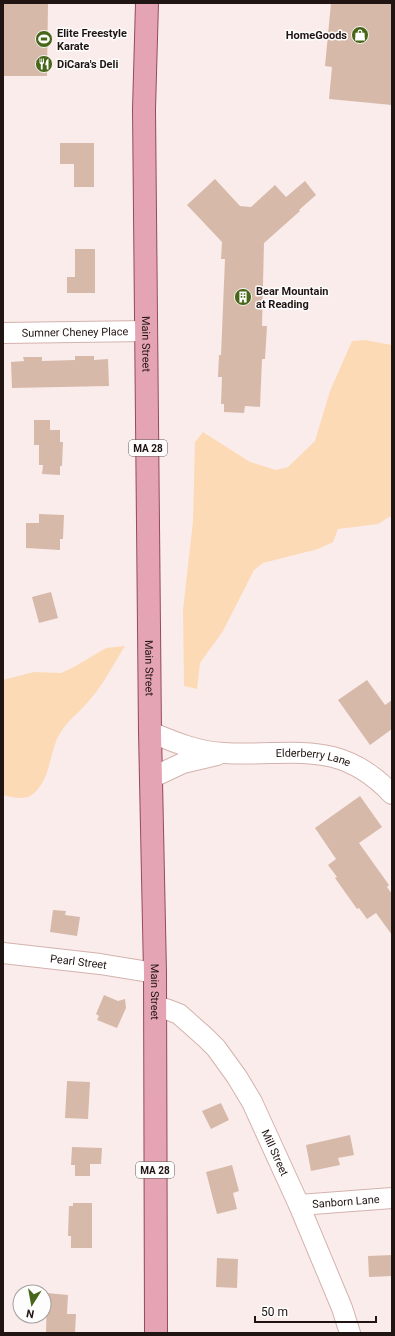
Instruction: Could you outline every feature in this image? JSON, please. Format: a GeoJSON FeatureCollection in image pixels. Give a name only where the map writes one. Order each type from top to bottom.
{"type":"FeatureCollection","features":[{"type":"Feature","properties":{"kind":"main road","name":"Main Street"},"geometry":{"type":"LineString","coordinates":[[147,3],[144,107],[150,732],[155,973],[156,1333]]}},
{"type":"Feature","properties":{"kind":"street","name":"Sumner Cheney Place"},"geometry":{"type":"LineString","coordinates":[[3,334],[147,331]]}},
{"type":"Feature","properties":{"kind":"street","name":"Elderberry Lane"},"geometry":{"type":"LineString","coordinates":[[150,732],[183,745],[223,753],[310,753],[332,756],[366,771],[384,785],[392,794]]}},
{"type":"Feature","properties":{"kind":"street","name":"Elderberry Lane"},"geometry":{"type":"LineString","coordinates":[[151,778],[183,763],[223,753]]}},
{"type":"Feature","properties":{"kind":"street","name":"Pearl Street"},"geometry":{"type":"LineString","coordinates":[[3,953],[100,964],[155,973]]}},
{"type":"Feature","properties":{"kind":"street","name":"Mill Street"},"geometry":{"type":"LineString","coordinates":[[155,1007],[179,1014],[197,1029],[216,1048],[237,1077],[252,1102],[299,1205],[342,1308],[350,1333]]}},
{"type":"Feature","properties":{"kind":"street","name":"Sanborn Lane"},"geometry":{"type":"LineString","coordinates":[[299,1205],[392,1198]]}},
{"type":"Feature","properties":{"kind":"shaded area"},"geometry":{"type":"Polygon","coordinates":[[[365,340],[392,345],[392,517],[389,517],[378,524],[338,529],[333,542],[318,549],[263,563],[254,570],[223,631],[200,663],[197,689],[184,686],[183,610],[193,521],[195,442],[203,432],[250,462],[276,470],[288,467],[315,441],[330,391],[352,341],[365,340]]]}},
{"type":"Feature","properties":{"kind":"shaded area"},"geometry":{"type":"Polygon","coordinates":[[[125,646],[97,691],[68,722],[60,733],[54,746],[48,770],[41,785],[30,796],[24,798],[3,795],[3,680],[34,672],[61,673],[106,648],[125,646]]]}},
{"type":"Feature","properties":{"kind":"building"},"geometry":{"type":"Polygon","coordinates":[[[3,3],[48,3],[47,76],[3,76],[3,3]]]}},
{"type":"Feature","properties":{"kind":"building","name":"HomeGoods"},"geometry":{"type":"Polygon","coordinates":[[[331,3],[392,3],[392,105],[329,99],[332,67],[325,66],[331,3]]]}},
{"type":"Feature","properties":{"kind":"building"},"geometry":{"type":"Polygon","coordinates":[[[60,143],[94,143],[94,187],[74,187],[74,164],[60,164],[60,143]]]}},
{"type":"Feature","properties":{"kind":"building","name":"Bear Mountain at Reading"},"geometry":{"type":"Polygon","coordinates":[[[215,179],[240,206],[251,207],[275,185],[286,197],[305,181],[316,195],[264,243],[262,326],[267,326],[265,359],[262,359],[260,407],[245,406],[244,413],[224,412],[224,404],[221,404],[222,377],[218,377],[219,355],[221,355],[225,259],[221,259],[222,242],[187,205],[215,179]]]}},
{"type":"Feature","properties":{"kind":"building"},"geometry":{"type":"Polygon","coordinates":[[[75,249],[95,249],[95,293],[67,293],[67,277],[75,277],[75,249]]]}},
{"type":"Feature","properties":{"kind":"building"},"geometry":{"type":"Polygon","coordinates":[[[75,356],[94,356],[94,360],[108,359],[109,386],[12,388],[11,362],[24,361],[23,357],[42,357],[42,361],[75,360],[75,356]]]}},
{"type":"Feature","properties":{"kind":"building"},"geometry":{"type":"Polygon","coordinates":[[[34,420],[50,420],[50,430],[60,430],[60,442],[63,442],[60,475],[42,474],[43,465],[39,465],[39,445],[34,445],[34,420]]]}},
{"type":"Feature","properties":{"kind":"building"},"geometry":{"type":"Polygon","coordinates":[[[39,514],[64,515],[63,539],[60,539],[60,550],[26,548],[26,523],[39,523],[39,514]]]}},
{"type":"Feature","properties":{"kind":"building"},"geometry":{"type":"Polygon","coordinates":[[[51,592],[58,618],[39,623],[32,597],[51,592]]]}},
{"type":"Feature","properties":{"kind":"building"},"geometry":{"type":"Polygon","coordinates":[[[367,680],[385,705],[392,700],[392,729],[370,745],[338,700],[367,680]]]}},
{"type":"Feature","properties":{"kind":"building"},"geometry":{"type":"Polygon","coordinates":[[[360,796],[382,827],[359,843],[389,885],[387,887],[392,894],[392,935],[376,913],[367,919],[359,908],[357,909],[335,878],[337,877],[328,865],[336,859],[315,828],[360,796]]]}},
{"type":"Feature","properties":{"kind":"building"},"geometry":{"type":"Polygon","coordinates":[[[53,910],[66,911],[65,915],[80,917],[77,936],[50,932],[53,910]]]}},
{"type":"Feature","properties":{"kind":"building"},"geometry":{"type":"Polygon","coordinates":[[[104,995],[118,1001],[125,999],[126,1008],[117,1028],[97,1020],[99,1016],[96,1014],[104,995]]]}},
{"type":"Feature","properties":{"kind":"building"},"geometry":{"type":"Polygon","coordinates":[[[67,1081],[90,1082],[88,1119],[65,1118],[67,1081]]]}},
{"type":"Feature","properties":{"kind":"building"},"geometry":{"type":"Polygon","coordinates":[[[221,1103],[229,1120],[211,1129],[202,1111],[221,1103]]]}},
{"type":"Feature","properties":{"kind":"building"},"geometry":{"type":"Polygon","coordinates":[[[350,1135],[354,1155],[338,1158],[340,1165],[311,1171],[306,1145],[350,1135]]]}},
{"type":"Feature","properties":{"kind":"building"},"geometry":{"type":"Polygon","coordinates":[[[72,1147],[102,1148],[101,1164],[90,1164],[90,1176],[75,1176],[75,1165],[71,1165],[72,1147]]]}},
{"type":"Feature","properties":{"kind":"building"},"geometry":{"type":"Polygon","coordinates":[[[232,1165],[239,1191],[233,1193],[237,1209],[217,1214],[206,1172],[232,1165]]]}},
{"type":"Feature","properties":{"kind":"building"},"geometry":{"type":"Polygon","coordinates":[[[73,1203],[92,1203],[92,1248],[71,1248],[71,1236],[68,1236],[69,1206],[73,1206],[73,1203]]]}},
{"type":"Feature","properties":{"kind":"building"},"geometry":{"type":"Polygon","coordinates":[[[392,1255],[392,1276],[369,1277],[368,1256],[392,1255]]]}},
{"type":"Feature","properties":{"kind":"building"},"geometry":{"type":"Polygon","coordinates":[[[217,1258],[238,1259],[237,1288],[216,1287],[217,1258]]]}},
{"type":"Feature","properties":{"kind":"building"},"geometry":{"type":"Polygon","coordinates":[[[52,1293],[68,1295],[67,1314],[76,1314],[75,1333],[46,1333],[46,1324],[52,1324],[52,1293]]]}},
{"type":"Feature","properties":{"kind":"place","name":"HomeGoods"},"geometry":{"type":"Point","coordinates":[360,35]}},
{"type":"Feature","properties":{"kind":"place","name":"Elite Freestyle Karate"},"geometry":{"type":"Point","coordinates":[44,39]}},
{"type":"Feature","properties":{"kind":"place","name":"DiCara's Deli"},"geometry":{"type":"Point","coordinates":[44,64]}},
{"type":"Feature","properties":{"kind":"place","name":"Bear Mountain at Reading"},"geometry":{"type":"Point","coordinates":[243,297]}}]}
